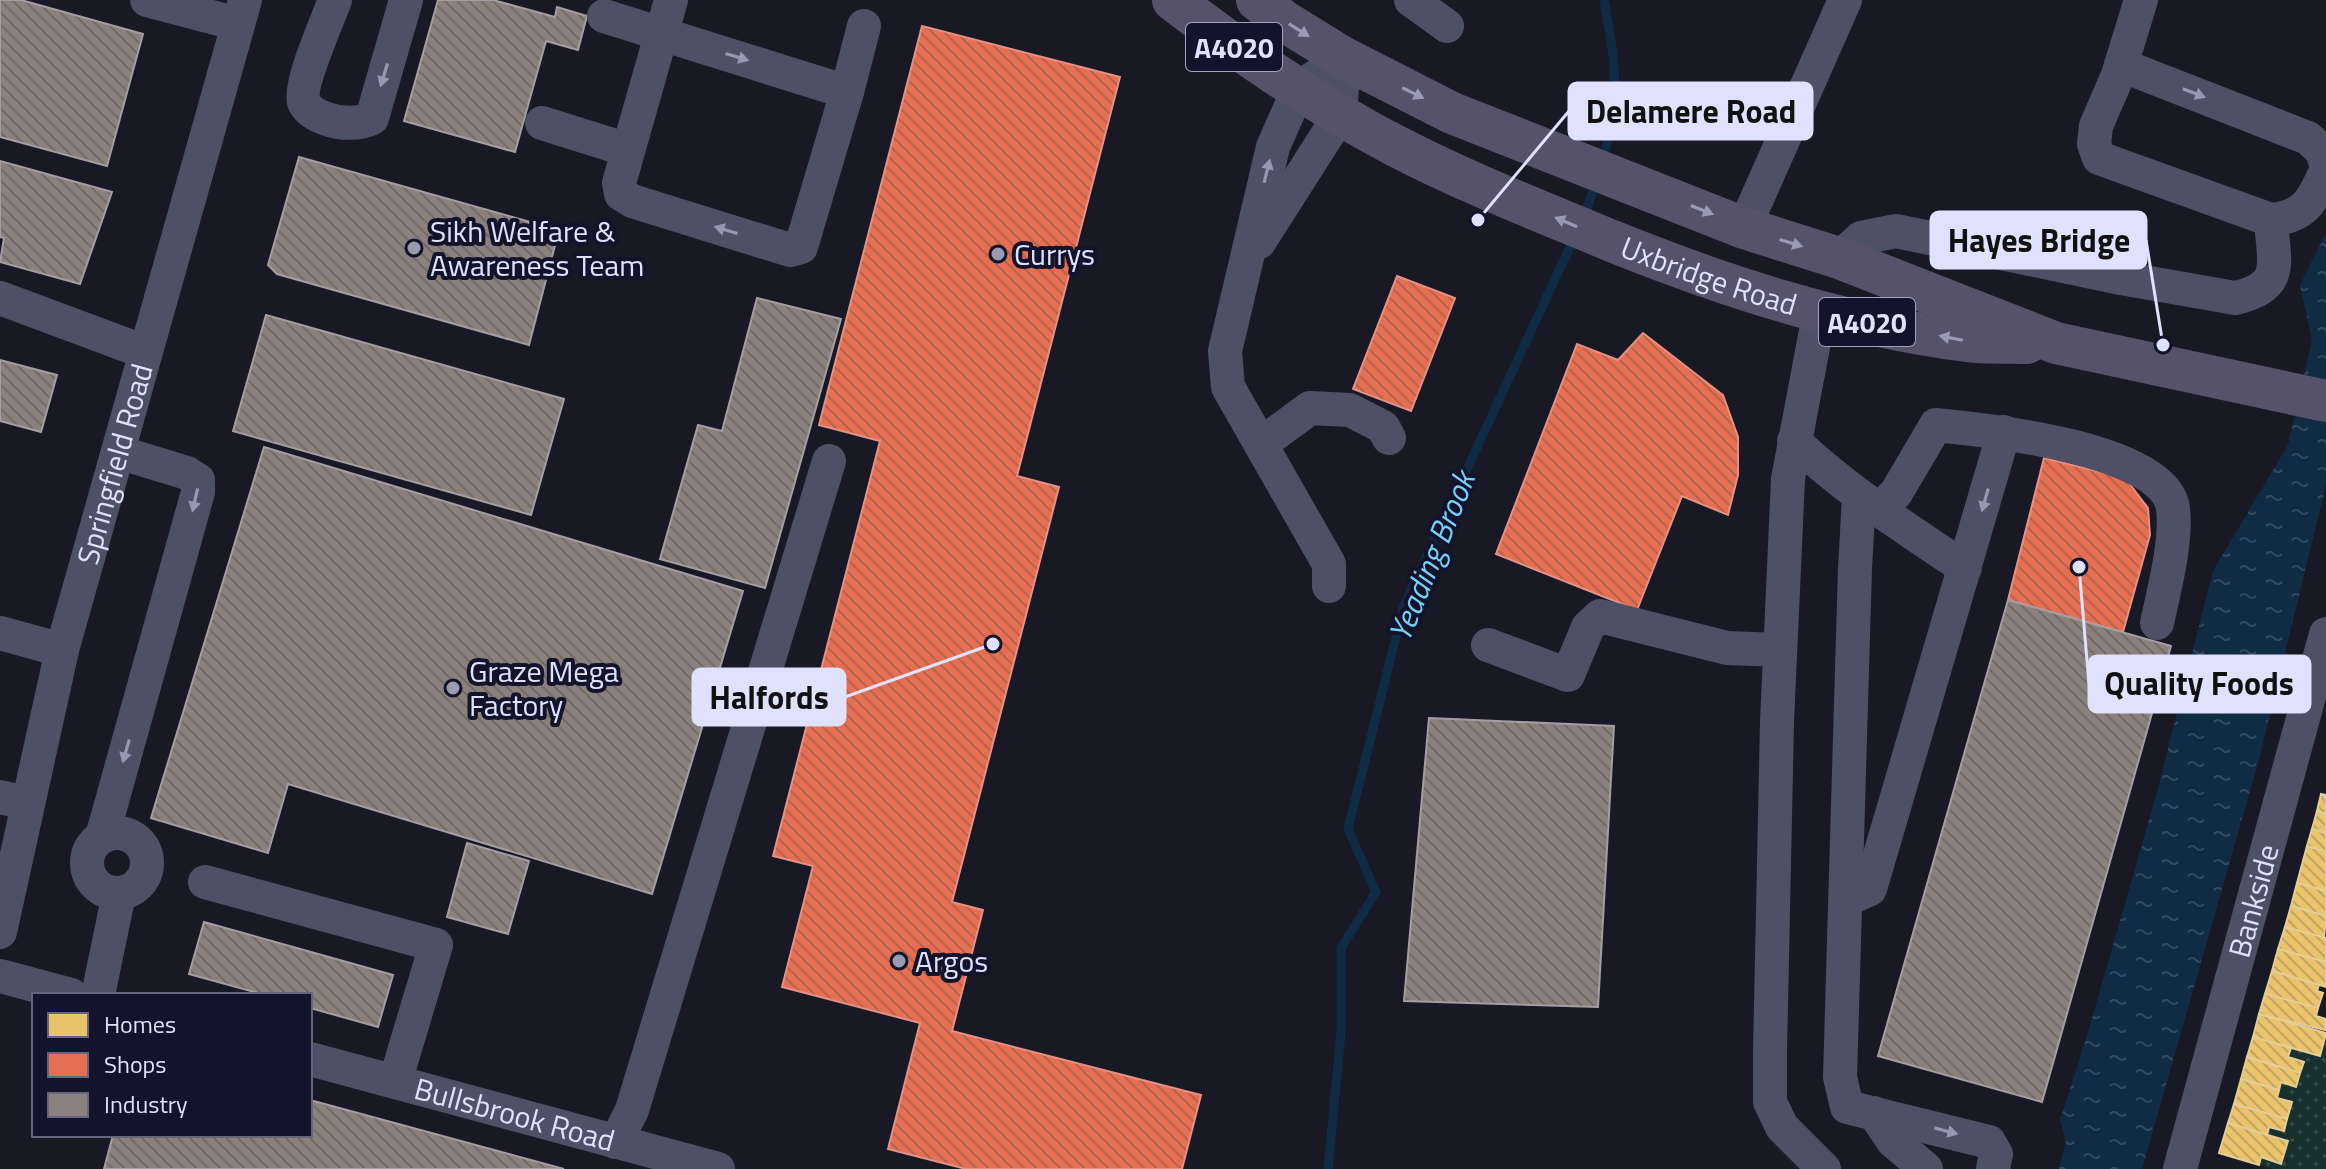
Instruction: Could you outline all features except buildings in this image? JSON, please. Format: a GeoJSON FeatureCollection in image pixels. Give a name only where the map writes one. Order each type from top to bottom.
{"type":"FeatureCollection","features":[{"type":"Feature","properties":{"kind":"main road","name":"Uxbridge Road"},"geometry":{"type":"LineString","coordinates":[[1173,0],[1235,47],[1396,147],[1653,258],[1825,314],[1968,341],[2056,343]]}},
{"type":"Feature","properties":{"kind":"main road","name":"Uxbridge Road"},"geometry":{"type":"LineString","coordinates":[[1257,0],[1344,58],[1452,113],[1744,228],[1839,258],[2056,343]]}},
{"type":"Feature","properties":{"kind":"main road"},"geometry":{"type":"LineString","coordinates":[[1645,188],[1644,237],[1653,258]]}},
{"type":"Feature","properties":{"kind":"main road","name":"A4020"},"geometry":{"type":"LineString","coordinates":[[1825,314],[1839,294],[1842,282],[1843,269],[1839,258]]}},
{"type":"Feature","properties":{"kind":"main road","name":"A4020"},"geometry":{"type":"LineString","coordinates":[[2056,343],[2326,401]]}},
{"type":"Feature","properties":{"kind":"street"},"geometry":{"type":"LineString","coordinates":[[147,0],[242,12]]}},
{"type":"Feature","properties":{"kind":"street"},"geometry":{"type":"LineString","coordinates":[[335,0],[316,49],[304,91],[304,102],[311,112],[333,121],[364,122],[372,118],[406,0]]}},
{"type":"Feature","properties":{"kind":"street"},"geometry":{"type":"LineString","coordinates":[[671,0],[619,183],[621,194],[632,201],[790,250],[801,247],[805,237],[864,26]]}},
{"type":"Feature","properties":{"kind":"street"},"geometry":{"type":"LineString","coordinates":[[1411,0],[1447,26]]}},
{"type":"Feature","properties":{"kind":"street"},"geometry":{"type":"LineString","coordinates":[[1744,228],[1845,0]]}},
{"type":"Feature","properties":{"kind":"street"},"geometry":{"type":"LineString","coordinates":[[2141,0],[2121,65],[2096,126],[2094,144],[2099,158],[2271,220],[2290,218],[2306,206],[2326,171]]}},
{"type":"Feature","properties":{"kind":"street","name":"Springfield Road"},"geometry":{"type":"LineString","coordinates":[[0,932],[14,800],[62,650],[242,12]]}},
{"type":"Feature","properties":{"kind":"street"},"geometry":{"type":"LineString","coordinates":[[604,16],[847,92]]}},
{"type":"Feature","properties":{"kind":"street"},"geometry":{"type":"LineString","coordinates":[[1329,586],[1329,564],[1228,387],[1225,351],[1273,147],[1299,88],[1344,58]]}},
{"type":"Feature","properties":{"kind":"street"},"geometry":{"type":"LineString","coordinates":[[1244,266],[1340,115],[1344,58]]}},
{"type":"Feature","properties":{"kind":"street"},"geometry":{"type":"LineString","coordinates":[[2121,65],[2308,138],[2322,151],[2326,164]]}},
{"type":"Feature","properties":{"kind":"street"},"geometry":{"type":"LineString","coordinates":[[542,123],[628,150]]}},
{"type":"Feature","properties":{"kind":"street"},"geometry":{"type":"LineString","coordinates":[[1839,258],[1861,238],[1896,231],[2121,278],[2235,298],[2253,294],[2265,285],[2277,266],[2271,220]]}},
{"type":"Feature","properties":{"kind":"street"},"geometry":{"type":"LineString","coordinates":[[0,298],[145,352]]}},
{"type":"Feature","properties":{"kind":"street"},"geometry":{"type":"LineString","coordinates":[[1824,1169],[1782,1127],[1770,1102],[1780,650],[1788,479],[1816,331],[1825,314]]}},
{"type":"Feature","properties":{"kind":"street"},"geometry":{"type":"LineString","coordinates":[[1261,444],[1310,408],[1350,410],[1383,427],[1389,438]]}},
{"type":"Feature","properties":{"kind":"street"},"geometry":{"type":"LineString","coordinates":[[1869,504],[1896,493],[1936,425],[2004,432],[2110,456],[2160,483],[2173,507],[2170,567],[2157,623]]}},
{"type":"Feature","properties":{"kind":"street"},"geometry":{"type":"LineString","coordinates":[[1846,900],[1870,889],[2004,432]]}},
{"type":"Feature","properties":{"kind":"street"},"geometry":{"type":"LineString","coordinates":[[1794,441],[1828,473],[1869,504],[1965,568]]}},
{"type":"Feature","properties":{"kind":"street"},"geometry":{"type":"LineString","coordinates":[[102,837],[122,833],[139,842],[148,860],[144,879],[137,887],[119,894],[99,888],[88,872],[89,852],[102,837],[198,492],[198,480],[187,473],[118,452]]}},
{"type":"Feature","properties":{"kind":"street"},"geometry":{"type":"LineString","coordinates":[[616,1142],[632,1110],[829,461]]}},
{"type":"Feature","properties":{"kind":"street"},"geometry":{"type":"LineString","coordinates":[[1869,504],[1855,568],[1840,1077],[1847,1107],[1989,1142],[1996,1154],[1993,1169]]}},
{"type":"Feature","properties":{"kind":"street"},"geometry":{"type":"LineString","coordinates":[[1488,645],[1568,675],[1588,627],[1600,616],[1727,648],[1780,650]]}},
{"type":"Feature","properties":{"kind":"street"},"geometry":{"type":"LineString","coordinates":[[0,633],[62,650]]}},
{"type":"Feature","properties":{"kind":"street","name":"Bankside"},"geometry":{"type":"LineString","coordinates":[[2180,1169],[2325,644]]}},
{"type":"Feature","properties":{"kind":"street"},"geometry":{"type":"LineString","coordinates":[[1849,804],[1893,806]]}},
{"type":"Feature","properties":{"kind":"street"},"geometry":{"type":"LineString","coordinates":[[205,882],[436,945],[395,1082]]}},
{"type":"Feature","properties":{"kind":"street"},"geometry":{"type":"LineString","coordinates":[[98,993],[119,894]]}},
{"type":"Feature","properties":{"kind":"street"},"geometry":{"type":"LineString","coordinates":[[0,976],[64,993]]}},
{"type":"Feature","properties":{"kind":"street","name":"Bullsbrook Road"},"geometry":{"type":"LineString","coordinates":[[312,1060],[718,1169]]}},
{"type":"Feature","properties":{"kind":"street"},"geometry":{"type":"LineString","coordinates":[[1874,1113],[1893,1141],[1926,1169]]}},
{"type":"Feature","properties":{"kind":"green space"},"geometry":{"type":"Polygon","coordinates":[[[2326,1036],[2326,1169],[2274,1169],[2259,1165],[2261,1157],[2281,1163],[2267,1135],[2269,1127],[2284,1131],[2292,1103],[2277,1098],[2281,1082],[2296,1086],[2303,1062],[2288,1057],[2291,1048],[2320,1056],[2326,1036]]]}},
{"type":"Feature","properties":{"kind":"water"},"geometry":{"type":"Polygon","coordinates":[[[2326,233],[2326,485],[2259,759],[2142,1169],[2059,1169],[2066,1141],[2060,1120],[2156,796],[2213,571],[2288,445],[2312,340],[2300,285],[2326,233]]]}},
{"type":"Feature","properties":{"kind":"waterway","name":"Yeading Brook"},"geometry":{"type":"LineString","coordinates":[[1602,162],[1612,118],[1615,81],[1604,0]]}},
{"type":"Feature","properties":{"kind":"waterway","name":"Yeading Brook"},"geometry":{"type":"LineString","coordinates":[[1583,219],[1597,180]]}},
{"type":"Feature","properties":{"kind":"waterway","name":"Yeading Brook"},"geometry":{"type":"LineString","coordinates":[[1328,1169],[1341,1032],[1341,948],[1376,892],[1348,829],[1404,605],[1575,236]]}},
{"type":"Feature","properties":{"kind":"place","name":"Delamere Road"},"geometry":{"type":"Point","coordinates":[1478,220]}},
{"type":"Feature","properties":{"kind":"place","name":"Sikh Welfare & Awareness Team"},"geometry":{"type":"Point","coordinates":[414,248]}},
{"type":"Feature","properties":{"kind":"place","name":"Currys"},"geometry":{"type":"Point","coordinates":[998,254]}},
{"type":"Feature","properties":{"kind":"place","name":"Hayes Bridge"},"geometry":{"type":"Point","coordinates":[2163,345]}},
{"type":"Feature","properties":{"kind":"place","name":"Quality Foods"},"geometry":{"type":"Point","coordinates":[2079,567]}},
{"type":"Feature","properties":{"kind":"place","name":"Halfords"},"geometry":{"type":"Point","coordinates":[993,644]}},
{"type":"Feature","properties":{"kind":"place","name":"Graze Mega Factory"},"geometry":{"type":"Point","coordinates":[453,688]}},
{"type":"Feature","properties":{"kind":"place","name":"Argos"},"geometry":{"type":"Point","coordinates":[899,961]}}]}
